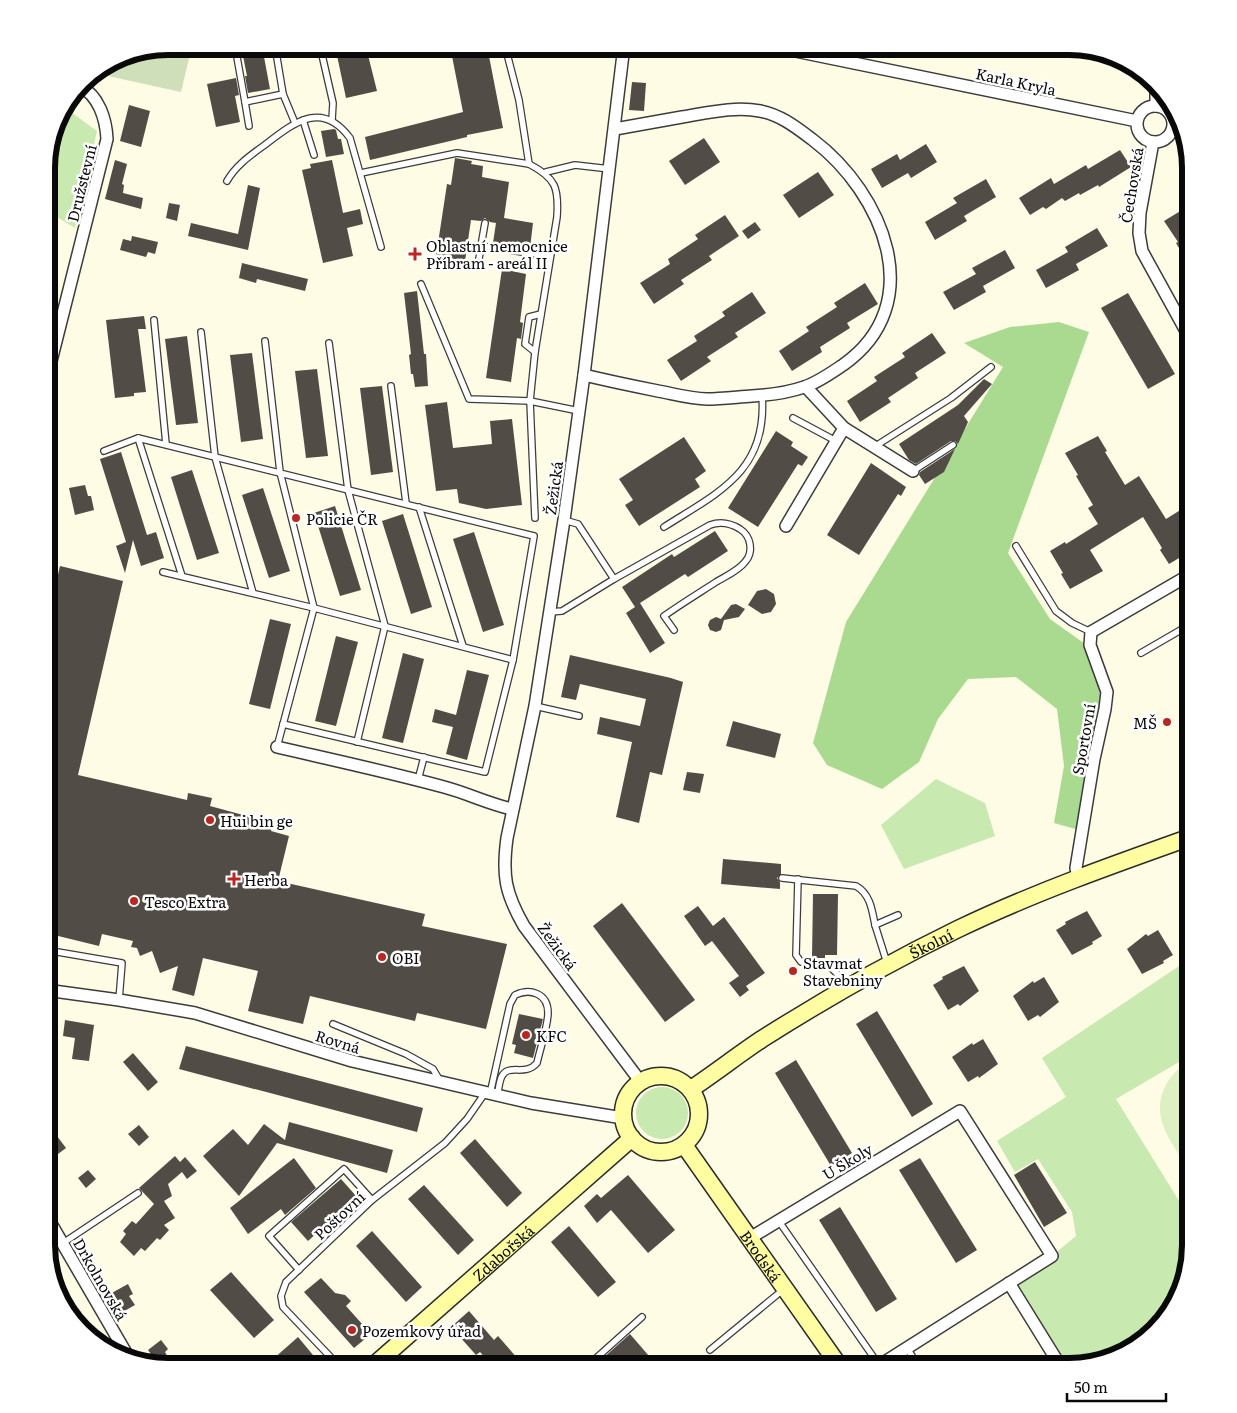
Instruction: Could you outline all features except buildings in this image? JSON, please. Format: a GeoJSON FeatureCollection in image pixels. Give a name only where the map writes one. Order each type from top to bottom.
{"type":"FeatureCollection","features":[{"type":"Feature","properties":{"kind":"street","name":"Žežická"},"geometry":{"type":"LineString","coordinates":[[623,55],[584,375],[564,520],[535,706],[512,809],[504,860],[505,880],[512,904],[524,926],[640,1081]]}},
{"type":"Feature","properties":{"kind":"street","name":"Karla Kryla"},"geometry":{"type":"LineString","coordinates":[[815,55],[1137,121]]}},
{"type":"Feature","properties":{"kind":"street","name":"Družstevní"},"geometry":{"type":"LineString","coordinates":[[55,345],[107,139],[104,117],[98,103],[86,90]]}},
{"type":"Feature","properties":{"kind":"street"},"geometry":{"type":"LineString","coordinates":[[1156,96],[1156,106]]}},
{"type":"Feature","properties":{"kind":"street"},"geometry":{"type":"LineString","coordinates":[[1166,109],[1156,106],[1144,110],[1137,121],[1140,134],[1146,140],[1153,142],[1161,141],[1168,137],[1175,128]]}},
{"type":"Feature","properties":{"kind":"street"},"geometry":{"type":"LineString","coordinates":[[584,375],[676,395],[705,399],[762,395],[806,387],[851,360],[867,345],[878,328],[886,310],[890,287],[891,265],[881,228],[872,209],[839,163],[791,123],[760,111],[738,110],[708,113],[615,129]]}},
{"type":"Feature","properties":{"kind":"street","name":"Čechovská"},"geometry":{"type":"LineString","coordinates":[[1153,142],[1140,214],[1139,233],[1142,251],[1182,324]]}},
{"type":"Feature","properties":{"kind":"street"},"geometry":{"type":"LineString","coordinates":[[806,387],[844,428],[913,471]]}},
{"type":"Feature","properties":{"kind":"street"},"geometry":{"type":"LineString","coordinates":[[786,526],[844,428]]}},
{"type":"Feature","properties":{"kind":"street"},"geometry":{"type":"LineString","coordinates":[[1091,632],[1182,579]]}},
{"type":"Feature","properties":{"kind":"street","name":"Sportovní"},"geometry":{"type":"LineString","coordinates":[[1078,878],[1076,868],[1094,759],[1105,709],[1106,692],[1090,645],[1091,632]]}},
{"type":"Feature","properties":{"kind":"street"},"geometry":{"type":"LineString","coordinates":[[277,746],[450,788],[490,804],[512,809]]}},
{"type":"Feature","properties":{"kind":"street","name":"Školní"},"geometry":{"type":"LineString","coordinates":[[691,1089],[761,1040],[847,987],[887,965],[1001,910],[1078,878],[1182,840]]}},
{"type":"Feature","properties":{"kind":"street","name":"Rovná"},"geometry":{"type":"LineString","coordinates":[[55,991],[195,1013],[352,1061],[531,1103],[623,1118]]}},
{"type":"Feature","properties":{"kind":"street"},"geometry":{"type":"LineString","coordinates":[[663,1075],[678,1079],[691,1089],[699,1105],[699,1123],[684,1144],[676,1149],[659,1152],[642,1147],[632,1138],[625,1128],[623,1118],[625,1102],[628,1094],[640,1081],[663,1075]]}},
{"type":"Feature","properties":{"kind":"street","name":"U Školy"},"geometry":{"type":"LineString","coordinates":[[750,1238],[960,1111],[1052,1256],[1009,1283]]}},
{"type":"Feature","properties":{"kind":"street","name":"Zdabořská"},"geometry":{"type":"LineString","coordinates":[[382,1358],[632,1138]]}},
{"type":"Feature","properties":{"kind":"street","name":"Brodská"},"geometry":{"type":"LineString","coordinates":[[684,1144],[834,1358]]}},
{"type":"Feature","properties":{"kind":"street","name":"Drkolnovská"},"geometry":{"type":"LineString","coordinates":[[55,1230],[123,1348]]}},
{"type":"Feature","properties":{"kind":"street"},"geometry":{"type":"LineString","coordinates":[[891,1358],[1009,1283],[1055,1358]]}},
{"type":"Feature","properties":{"kind":"lane"},"geometry":{"type":"LineString","coordinates":[[237,55],[249,126]]}},
{"type":"Feature","properties":{"kind":"lane"},"geometry":{"type":"LineString","coordinates":[[276,55],[283,94],[295,123]]}},
{"type":"Feature","properties":{"kind":"lane"},"geometry":{"type":"LineString","coordinates":[[322,55],[333,103],[332,120]]}},
{"type":"Feature","properties":{"kind":"lane"},"geometry":{"type":"LineString","coordinates":[[507,55],[519,100],[529,164]]}},
{"type":"Feature","properties":{"kind":"lane"},"geometry":{"type":"LineString","coordinates":[[245,102],[283,94]]}},
{"type":"Feature","properties":{"kind":"lane"},"geometry":{"type":"LineString","coordinates":[[227,181],[232,172],[249,157],[295,123],[319,117],[332,120],[342,126],[350,138],[381,247]]}},
{"type":"Feature","properties":{"kind":"lane"},"geometry":{"type":"LineString","coordinates":[[303,120],[314,155]]}},
{"type":"Feature","properties":{"kind":"lane"},"geometry":{"type":"LineString","coordinates":[[361,173],[456,153],[529,164],[546,172],[575,165],[610,169]]}},
{"type":"Feature","properties":{"kind":"lane","name":"Žežická"},"geometry":{"type":"LineString","coordinates":[[535,518],[530,401],[535,352],[557,217],[558,199],[555,186],[546,172]]}},
{"type":"Feature","properties":{"kind":"lane"},"geometry":{"type":"LineString","coordinates":[[478,265],[485,223]]}},
{"type":"Feature","properties":{"kind":"lane"},"geometry":{"type":"LineString","coordinates":[[481,246],[550,256]]}},
{"type":"Feature","properties":{"kind":"lane"},"geometry":{"type":"LineString","coordinates":[[421,284],[469,399],[530,401],[579,411]]}},
{"type":"Feature","properties":{"kind":"lane"},"geometry":{"type":"LineString","coordinates":[[535,352],[525,344],[529,317],[541,314]]}},
{"type":"Feature","properties":{"kind":"lane"},"geometry":{"type":"LineString","coordinates":[[154,320],[166,444]]}},
{"type":"Feature","properties":{"kind":"lane"},"geometry":{"type":"LineString","coordinates":[[201,332],[215,457],[253,592]]}},
{"type":"Feature","properties":{"kind":"lane"},"geometry":{"type":"LineString","coordinates":[[265,341],[280,472],[314,608],[277,746]]}},
{"type":"Feature","properties":{"kind":"lane"},"geometry":{"type":"LineString","coordinates":[[329,343],[348,490],[385,626],[357,742]]}},
{"type":"Feature","properties":{"kind":"lane"},"geometry":{"type":"LineString","coordinates":[[874,447],[951,398],[991,367]]}},
{"type":"Feature","properties":{"kind":"lane"},"geometry":{"type":"LineString","coordinates":[[391,386],[406,504]]}},
{"type":"Feature","properties":{"kind":"lane"},"geometry":{"type":"LineString","coordinates":[[664,527],[722,491],[737,478],[749,461],[759,434],[763,414],[762,395]]}},
{"type":"Feature","properties":{"kind":"lane"},"geometry":{"type":"LineString","coordinates":[[793,418],[836,441]]}},
{"type":"Feature","properties":{"kind":"lane"},"geometry":{"type":"LineString","coordinates":[[138,438],[182,576]]}},
{"type":"Feature","properties":{"kind":"lane"},"geometry":{"type":"LineString","coordinates":[[104,451],[138,438],[534,536],[513,660],[485,772],[283,724]]}},
{"type":"Feature","properties":{"kind":"lane"},"geometry":{"type":"LineString","coordinates":[[913,471],[953,445]]}},
{"type":"Feature","properties":{"kind":"lane"},"geometry":{"type":"LineString","coordinates":[[420,507],[463,646]]}},
{"type":"Feature","properties":{"kind":"lane"},"geometry":{"type":"LineString","coordinates":[[564,520],[578,524],[614,578]]}},
{"type":"Feature","properties":{"kind":"lane"},"geometry":{"type":"LineString","coordinates":[[550,612],[562,611],[614,578],[716,523],[723,522],[746,533],[751,549],[749,557],[744,563],[664,616],[674,630]]}},
{"type":"Feature","properties":{"kind":"lane"},"geometry":{"type":"LineString","coordinates":[[1016,546],[1056,611],[1072,623],[1091,632]]}},
{"type":"Feature","properties":{"kind":"lane"},"geometry":{"type":"LineString","coordinates":[[163,572],[253,592],[513,660]]}},
{"type":"Feature","properties":{"kind":"lane"},"geometry":{"type":"LineString","coordinates":[[1141,653],[1182,629]]}},
{"type":"Feature","properties":{"kind":"lane"},"geometry":{"type":"LineString","coordinates":[[535,706],[579,716]]}},
{"type":"Feature","properties":{"kind":"lane"},"geometry":{"type":"LineString","coordinates":[[418,780],[424,757]]}},
{"type":"Feature","properties":{"kind":"lane"},"geometry":{"type":"LineString","coordinates":[[782,878],[848,884],[862,890],[867,895],[887,965]]}},
{"type":"Feature","properties":{"kind":"lane"},"geometry":{"type":"LineString","coordinates":[[798,879],[796,955],[801,962],[824,963],[837,972],[847,987]]}},
{"type":"Feature","properties":{"kind":"lane"},"geometry":{"type":"LineString","coordinates":[[875,925],[898,915]]}},
{"type":"Feature","properties":{"kind":"lane"},"geometry":{"type":"LineString","coordinates":[[55,952],[122,963],[119,1000]]}},
{"type":"Feature","properties":{"kind":"lane"},"geometry":{"type":"LineString","coordinates":[[523,991],[532,991],[541,995],[546,1004],[548,1014],[537,1064],[526,1071],[513,1070],[506,1072],[491,1094],[510,1004],[514,995],[523,991]]}},
{"type":"Feature","properties":{"kind":"lane"},"geometry":{"type":"LineString","coordinates":[[333,1024],[406,1054],[433,1069],[442,1082]]}},
{"type":"Feature","properties":{"kind":"lane","name":"Poštovní"},"geometry":{"type":"LineString","coordinates":[[331,1358],[283,1308],[281,1296],[286,1282],[372,1200],[445,1142],[491,1094]]}},
{"type":"Feature","properties":{"kind":"lane"},"geometry":{"type":"LineString","coordinates":[[299,1270],[269,1236],[344,1170],[372,1200]]}},
{"type":"Feature","properties":{"kind":"lane"},"geometry":{"type":"LineString","coordinates":[[63,1243],[138,1193]]}},
{"type":"Feature","properties":{"kind":"lane"},"geometry":{"type":"LineString","coordinates":[[778,1220],[873,1358]]}},
{"type":"Feature","properties":{"kind":"lane"},"geometry":{"type":"LineString","coordinates":[[710,1350],[786,1288]]}},
{"type":"Feature","properties":{"kind":"lane"},"geometry":{"type":"LineString","coordinates":[[596,1358],[642,1317]]}},
{"type":"Feature","properties":{"kind":"lane"},"geometry":{"type":"LineString","coordinates":[[907,1348],[913,1358]]}},
{"type":"Feature","properties":{"kind":"green space"},"geometry":{"type":"Polygon","coordinates":[[[190,55],[181,92],[103,75],[125,64],[146,57],[190,55]]]}},
{"type":"Feature","properties":{"kind":"green space"},"geometry":{"type":"Polygon","coordinates":[[[70,111],[97,131],[75,228],[55,216],[55,160],[59,139],[70,111]]]}},
{"type":"Feature","properties":{"kind":"green space"},"geometry":{"type":"Polygon","coordinates":[[[1059,322],[1089,332],[1008,553],[1050,619],[1088,646],[1104,689],[1079,830],[1054,823],[1064,766],[1057,709],[1016,677],[968,679],[938,719],[919,762],[882,789],[827,765],[813,743],[846,622],[1003,367],[964,343],[1010,327],[1059,322]]]}},
{"type":"Feature","properties":{"kind":"green space"},"geometry":{"type":"Polygon","coordinates":[[[936,779],[985,803],[995,836],[904,869],[881,825],[936,779]]]}},
{"type":"Feature","properties":{"kind":"green space"},"geometry":{"type":"Polygon","coordinates":[[[1182,964],[1182,1060],[1116,1099],[1182,1205],[1182,1253],[1180,1267],[1176,1282],[1163,1308],[1144,1330],[1126,1343],[1106,1352],[1084,1357],[1055,1358],[1009,1283],[1052,1256],[1076,1236],[1072,1212],[1038,1159],[1015,1172],[997,1141],[1066,1097],[1042,1058],[1182,964]]]}},
{"type":"Feature","properties":{"kind":"green space"},"geometry":{"type":"Polygon","coordinates":[[[1182,1067],[1182,1159],[1165,1131],[1160,1109],[1161,1097],[1166,1085],[1173,1074],[1182,1067]]]}},
{"type":"Feature","properties":{"kind":"green space"},"geometry":{"type":"Polygon","coordinates":[[[657,1087],[667,1087],[681,1094],[688,1108],[688,1118],[681,1132],[667,1139],[657,1139],[647,1135],[640,1128],[636,1118],[636,1108],[640,1098],[647,1091],[657,1087]]]}},
{"type":"Feature","properties":{"kind":"place","name":"Oblastní nemocnice Příbram - areál II"},"geometry":{"type":"Point","coordinates":[415,254]}},
{"type":"Feature","properties":{"kind":"place","name":"Policie ČR"},"geometry":{"type":"Point","coordinates":[296,518]}},
{"type":"Feature","properties":{"kind":"place","name":"MŠ"},"geometry":{"type":"Point","coordinates":[1167,722]}},
{"type":"Feature","properties":{"kind":"place","name":"Hui bin ge"},"geometry":{"type":"Point","coordinates":[210,820]}},
{"type":"Feature","properties":{"kind":"place","name":"Herba"},"geometry":{"type":"Point","coordinates":[234,879]}},
{"type":"Feature","properties":{"kind":"place","name":"Tesco Extra"},"geometry":{"type":"Point","coordinates":[134,901]}},
{"type":"Feature","properties":{"kind":"place","name":"OBI"},"geometry":{"type":"Point","coordinates":[382,957]}},
{"type":"Feature","properties":{"kind":"place","name":"Stavmat Stavebniny"},"geometry":{"type":"Point","coordinates":[793,971]}},
{"type":"Feature","properties":{"kind":"place","name":"KFC"},"geometry":{"type":"Point","coordinates":[526,1035]}},
{"type":"Feature","properties":{"kind":"place","name":"Pozemkový úřad"},"geometry":{"type":"Point","coordinates":[352,1330]}}]}
